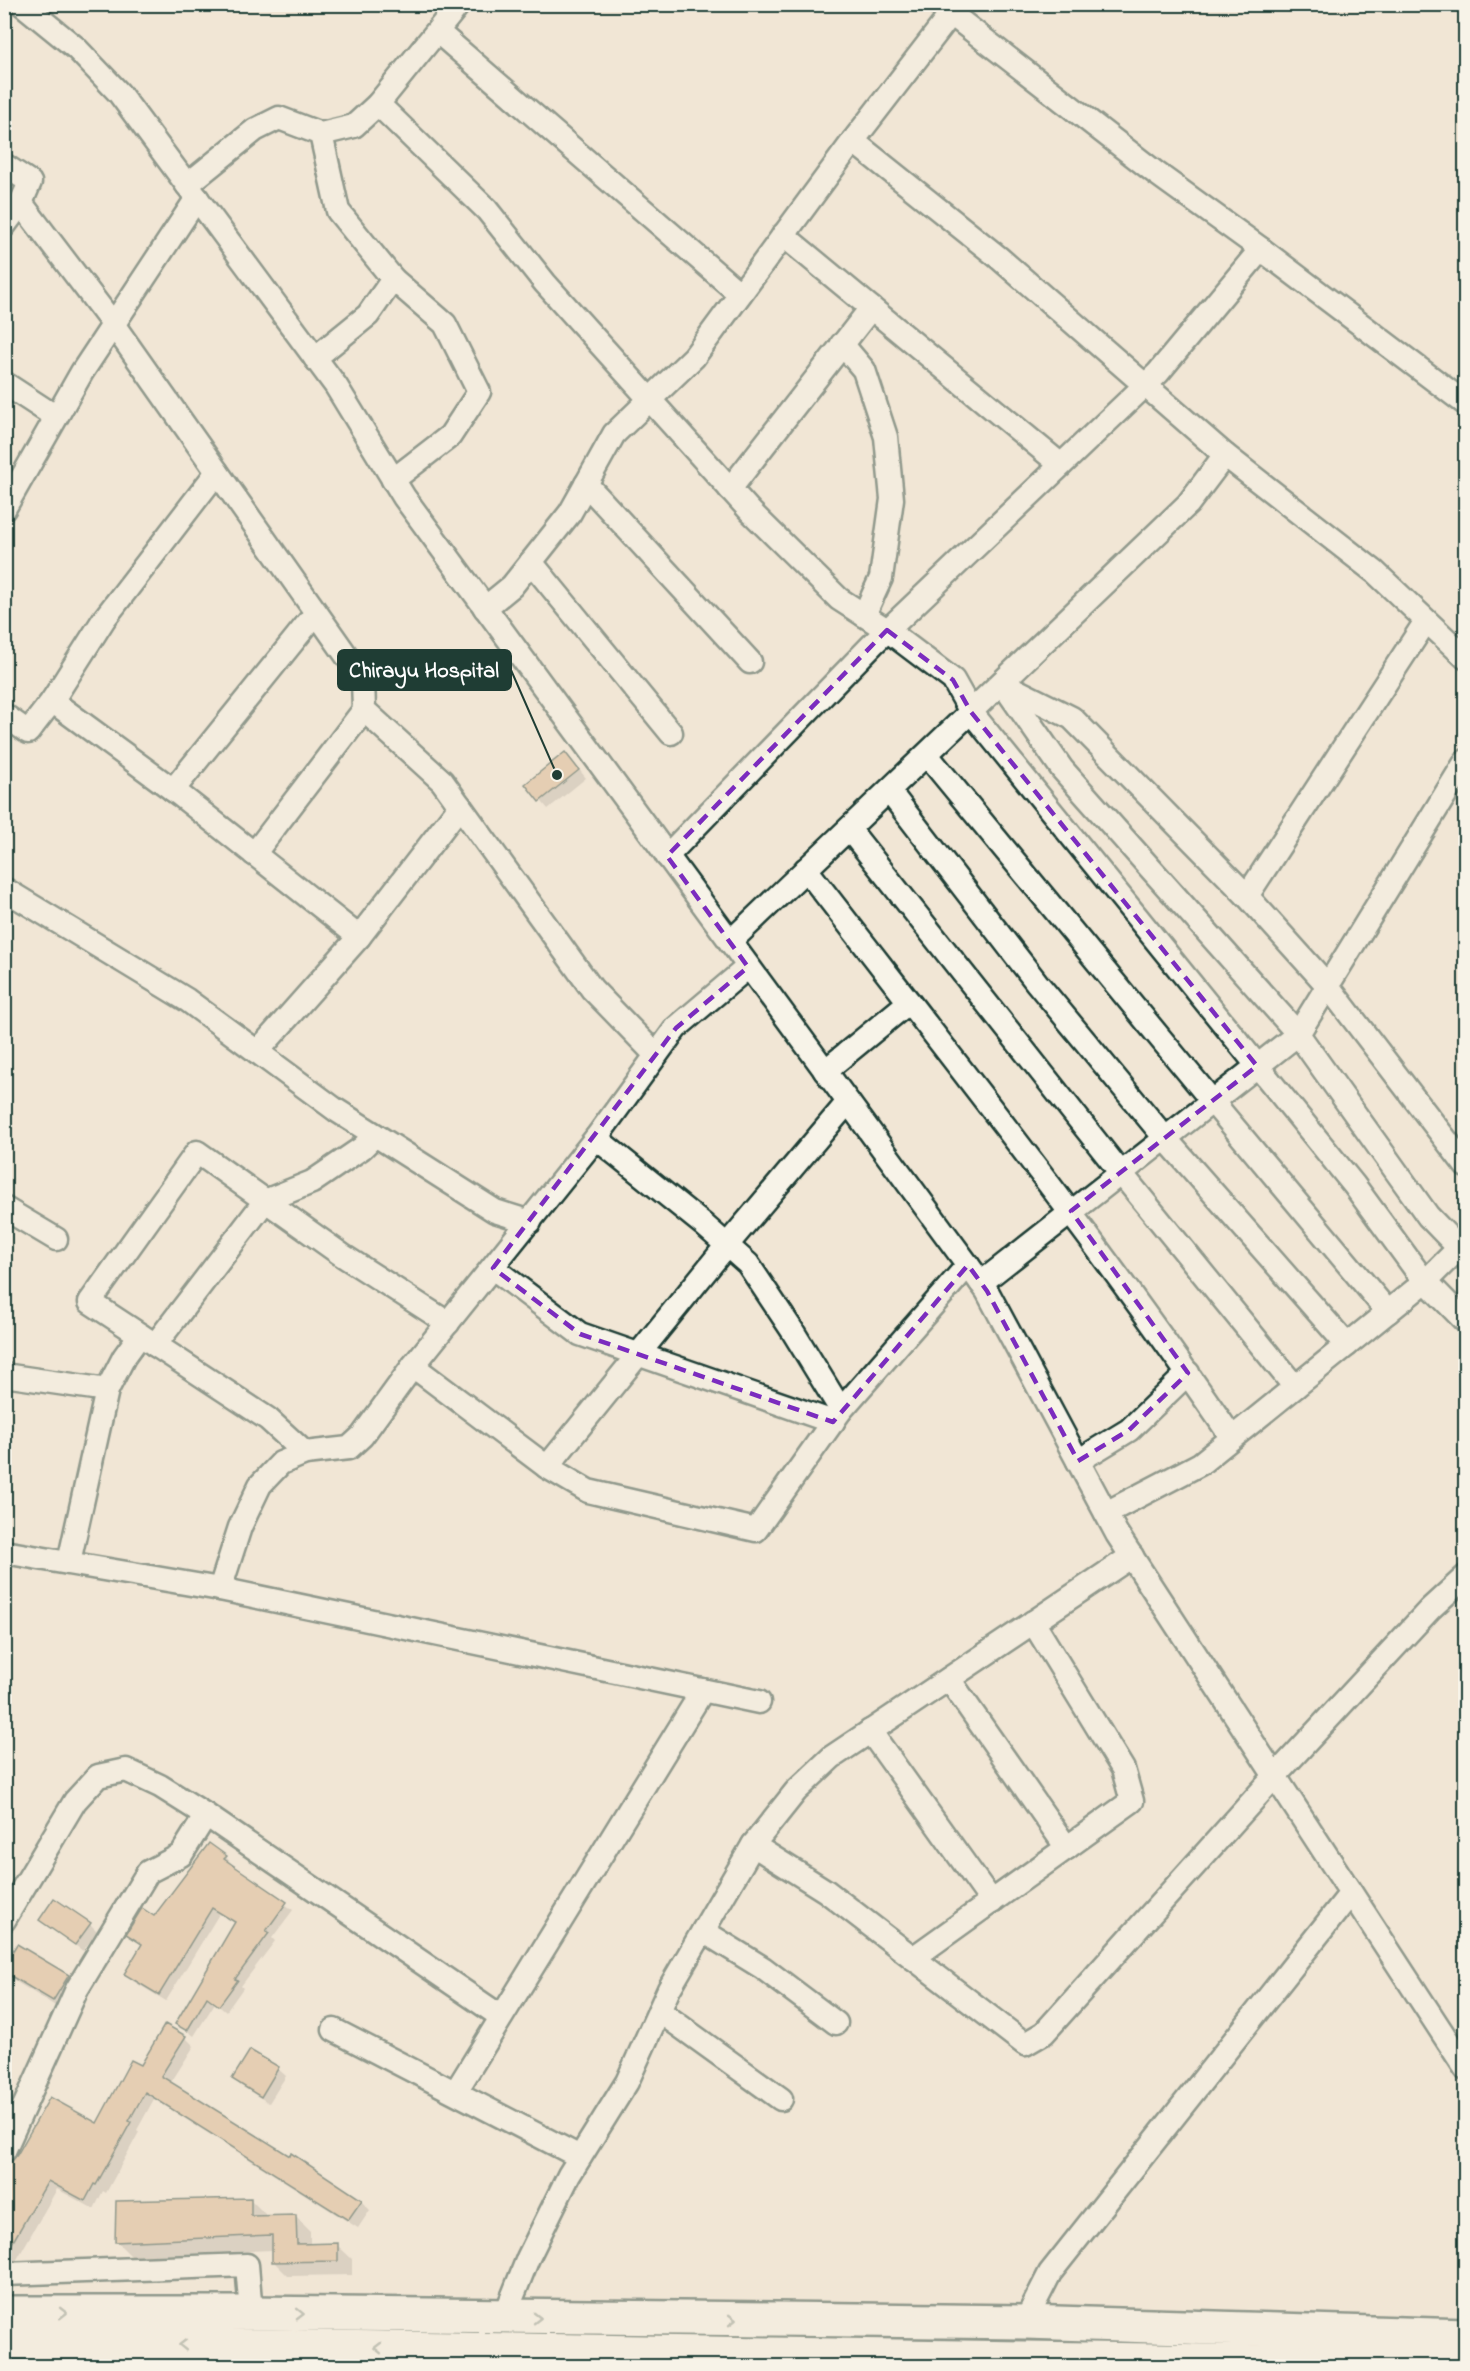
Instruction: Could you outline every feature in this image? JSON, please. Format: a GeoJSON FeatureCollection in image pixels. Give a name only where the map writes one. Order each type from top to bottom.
{"type":"FeatureCollection","features":[{"type":"Feature","properties":{"kind":"highway"},"geometry":{"type":"LineString","coordinates":[[4,2313],[251,2313],[504,2318],[1025,2322],[1466,2336]]}},
{"type":"Feature","properties":{"kind":"highway"},"geometry":{"type":"LineString","coordinates":[[4,2342],[1466,2366]]}},
{"type":"Feature","properties":{"kind":"street"},"geometry":{"type":"LineString","coordinates":[[4,15],[12,4]]}},
{"type":"Feature","properties":{"kind":"street"},"geometry":{"type":"LineString","coordinates":[[22,4],[76,48],[119,93],[336,386],[393,480],[485,608],[974,1274],[1132,1556],[1466,2069]]}},
{"type":"Feature","properties":{"kind":"street"},"geometry":{"type":"LineString","coordinates":[[4,509],[82,372],[192,192],[255,130],[279,118],[321,134],[354,126],[378,104],[459,4]]}},
{"type":"Feature","properties":{"kind":"street"},"geometry":{"type":"LineString","coordinates":[[485,608],[512,586],[570,513],[614,434],[694,357],[853,141],[946,9],[1156,173],[1462,395]]}},
{"type":"Feature","properties":{"kind":"street"},"geometry":{"type":"LineString","coordinates":[[438,32],[740,294]]}},
{"type":"Feature","properties":{"kind":"street"},"geometry":{"type":"LineString","coordinates":[[378,104],[487,210],[545,283],[730,489],[839,599],[887,630],[953,680],[971,712],[1354,1185],[1426,1281],[1466,1322]]}},
{"type":"Feature","properties":{"kind":"street"},"geometry":{"type":"LineString","coordinates":[[321,134],[338,211],[393,279],[445,324],[478,392],[450,436],[393,480]]}},
{"type":"Feature","properties":{"kind":"street"},"geometry":{"type":"LineString","coordinates":[[853,141],[998,257],[1225,455],[1376,572],[1466,658]]}},
{"type":"Feature","properties":{"kind":"street"},"geometry":{"type":"LineString","coordinates":[[4,165],[30,182],[21,203],[4,226]]}},
{"type":"Feature","properties":{"kind":"street"},"geometry":{"type":"LineString","coordinates":[[21,203],[113,324],[363,679],[364,710],[254,854]]}},
{"type":"Feature","properties":{"kind":"street"},"geometry":{"type":"LineString","coordinates":[[783,235],[1061,465]]}},
{"type":"Feature","properties":{"kind":"street"},"geometry":{"type":"LineString","coordinates":[[667,856],[887,630],[1158,373],[1261,249]]}},
{"type":"Feature","properties":{"kind":"street"},"geometry":{"type":"LineString","coordinates":[[315,358],[368,315],[393,279]]}},
{"type":"Feature","properties":{"kind":"street"},"geometry":{"type":"LineString","coordinates":[[730,489],[871,308]]}},
{"type":"Feature","properties":{"kind":"street"},"geometry":{"type":"LineString","coordinates":[[842,344],[864,370],[883,426],[892,499],[881,578],[864,615]]}},
{"type":"Feature","properties":{"kind":"street"},"geometry":{"type":"LineString","coordinates":[[4,383],[56,417]]}},
{"type":"Feature","properties":{"kind":"street"},"geometry":{"type":"LineString","coordinates":[[730,942],[1188,504],[1225,455]]}},
{"type":"Feature","properties":{"kind":"street"},"geometry":{"type":"LineString","coordinates":[[4,715],[28,732],[52,701],[105,619],[217,472]]}},
{"type":"Feature","properties":{"kind":"street"},"geometry":{"type":"LineString","coordinates":[[586,484],[750,662]]}},
{"type":"Feature","properties":{"kind":"street"},"geometry":{"type":"LineString","coordinates":[[531,562],[671,733]]}},
{"type":"Feature","properties":{"kind":"street"},"geometry":{"type":"LineString","coordinates":[[173,790],[316,613]]}},
{"type":"Feature","properties":{"kind":"street"},"geometry":{"type":"LineString","coordinates":[[1247,896],[1426,621]]}},
{"type":"Feature","properties":{"kind":"street"},"geometry":{"type":"LineString","coordinates":[[1002,683],[1072,718],[1247,896],[1328,986],[1466,1166]]}},
{"type":"Feature","properties":{"kind":"street"},"geometry":{"type":"LineString","coordinates":[[1002,683],[1062,769],[1298,1034],[1428,1216],[1462,1245],[1426,1281],[1200,1464],[1106,1513]]}},
{"type":"Feature","properties":{"kind":"street"},"geometry":{"type":"LineString","coordinates":[[52,701],[173,790],[359,937]]}},
{"type":"Feature","properties":{"kind":"street"},"geometry":{"type":"LineString","coordinates":[[364,710],[442,782],[592,989],[656,1055]]}},
{"type":"Feature","properties":{"kind":"street"},"geometry":{"type":"LineString","coordinates":[[927,755],[1388,1312]]}},
{"type":"Feature","properties":{"kind":"street"},"geometry":{"type":"LineString","coordinates":[[413,1366],[547,1467],[588,1491],[756,1530],[837,1416],[974,1274],[1071,1211],[1298,1034],[1466,760]]}},
{"type":"Feature","properties":{"kind":"street"},"geometry":{"type":"LineString","coordinates":[[889,791],[1037,983],[1165,1138],[1347,1345]]}},
{"type":"Feature","properties":{"kind":"street"},"geometry":{"type":"LineString","coordinates":[[257,1052],[359,937],[460,806]]}},
{"type":"Feature","properties":{"kind":"street"},"geometry":{"type":"LineString","coordinates":[[849,829],[1121,1173],[1295,1387]]}},
{"type":"Feature","properties":{"kind":"street"},"geometry":{"type":"LineString","coordinates":[[806,869],[1071,1211],[1232,1438]]}},
{"type":"Feature","properties":{"kind":"street"},"geometry":{"type":"LineString","coordinates":[[4,890],[187,1000],[336,1110],[495,1211],[530,1222]]}},
{"type":"Feature","properties":{"kind":"street"},"geometry":{"type":"LineString","coordinates":[[220,1588],[240,1527],[260,1485],[281,1463],[305,1453],[349,1448],[362,1436],[413,1366],[596,1138],[676,1028],[748,967]]}},
{"type":"Feature","properties":{"kind":"street"},"geometry":{"type":"LineString","coordinates":[[825,1071],[909,1002]]}},
{"type":"Feature","properties":{"kind":"street"},"geometry":{"type":"LineString","coordinates":[[547,1467],[727,1245],[848,1102]]}},
{"type":"Feature","properties":{"kind":"street"},"geometry":{"type":"LineString","coordinates":[[69,1562],[107,1390],[124,1357],[148,1340],[265,1201],[312,1182],[362,1148],[375,1135]]}},
{"type":"Feature","properties":{"kind":"street"},"geometry":{"type":"LineString","coordinates":[[596,1138],[748,1264],[792,1330],[837,1416]]}},
{"type":"Feature","properties":{"kind":"street"},"geometry":{"type":"LineString","coordinates":[[305,1453],[268,1419],[90,1302],[197,1152],[342,1255],[448,1323]]}},
{"type":"Feature","properties":{"kind":"street"},"geometry":{"type":"LineString","coordinates":[[4,1208],[56,1239]]}},
{"type":"Feature","properties":{"kind":"street"},"geometry":{"type":"LineString","coordinates":[[493,1268],[579,1334],[837,1416]]}},
{"type":"Feature","properties":{"kind":"street"},"geometry":{"type":"LineString","coordinates":[[1078,1461],[1129,1430],[1188,1373]]}},
{"type":"Feature","properties":{"kind":"street"},"geometry":{"type":"LineString","coordinates":[[4,1376],[107,1390]]}},
{"type":"Feature","properties":{"kind":"street"},"geometry":{"type":"LineString","coordinates":[[4,1552],[220,1588],[759,1702]]}},
{"type":"Feature","properties":{"kind":"street"},"geometry":{"type":"LineString","coordinates":[[504,2318],[528,2258],[569,2175],[627,2082],[669,1989],[753,1845],[796,1791],[832,1757],[1132,1556]]}},
{"type":"Feature","properties":{"kind":"street"},"geometry":{"type":"LineString","coordinates":[[753,1845],[826,1891],[1025,2044],[1044,2033],[1275,1776],[1430,1609],[1466,1576]]}},
{"type":"Feature","properties":{"kind":"street"},"geometry":{"type":"LineString","coordinates":[[913,1958],[1132,1801],[1123,1768],[1033,1622]]}},
{"type":"Feature","properties":{"kind":"street"},"geometry":{"type":"LineString","coordinates":[[949,1679],[1067,1848]]}},
{"type":"Feature","properties":{"kind":"street"},"geometry":{"type":"LineString","coordinates":[[456,2091],[500,2016],[541,1954],[703,1690]]}},
{"type":"Feature","properties":{"kind":"street"},"geometry":{"type":"LineString","coordinates":[[870,1731],[992,1902]]}},
{"type":"Feature","properties":{"kind":"street"},"geometry":{"type":"LineString","coordinates":[[4,1920],[75,1801],[98,1776],[126,1770],[160,1786],[206,1815],[500,2016]]}},
{"type":"Feature","properties":{"kind":"street"},"geometry":{"type":"LineString","coordinates":[[4,2151],[77,1989],[148,1872],[181,1855],[206,1815]]}},
{"type":"Feature","properties":{"kind":"street"},"geometry":{"type":"LineString","coordinates":[[1025,2322],[1050,2273],[1351,1893]]}},
{"type":"Feature","properties":{"kind":"street"},"geometry":{"type":"LineString","coordinates":[[703,1930],[763,1968],[836,2023]]}},
{"type":"Feature","properties":{"kind":"street"},"geometry":{"type":"LineString","coordinates":[[659,2011],[781,2099]]}},
{"type":"Feature","properties":{"kind":"street"},"geometry":{"type":"LineString","coordinates":[[334,2030],[580,2157]]}},
{"type":"Feature","properties":{"kind":"street"},"geometry":{"type":"LineString","coordinates":[[4,2274],[247,2265],[251,2313]]}},
{"type":"Feature","properties":{"kind":"highlighted area"},"geometry":{"type":"Polygon","coordinates":[[[887,630],[953,680],[971,712],[1257,1066],[1071,1211],[1188,1373],[1129,1430],[1078,1461],[987,1291],[968,1265],[833,1422],[580,1334],[493,1268],[676,1028],[748,967],[667,856],[887,630]]]}},
{"type":"Feature","properties":{"kind":"building"},"geometry":{"type":"Polygon","coordinates":[[[565,752],[579,770],[539,802],[525,784],[565,752]]]}},
{"type":"Feature","properties":{"kind":"building"},"geometry":{"type":"Polygon","coordinates":[[[209,1843],[227,1856],[224,1859],[287,1902],[266,1931],[269,1933],[235,1979],[238,1980],[219,2006],[207,1997],[187,2031],[175,2024],[235,1922],[212,1908],[159,1995],[124,1974],[142,1944],[126,1934],[142,1908],[154,1916],[209,1843]]]}},
{"type":"Feature","properties":{"kind":"building"},"geometry":{"type":"Polygon","coordinates":[[[54,1898],[91,1923],[75,1945],[39,1920],[54,1898]]]}},
{"type":"Feature","properties":{"kind":"building"},"geometry":{"type":"Polygon","coordinates":[[[17,1944],[69,1975],[53,2001],[4,1972],[4,1965],[17,1944]]]}},
{"type":"Feature","properties":{"kind":"building"},"geometry":{"type":"Polygon","coordinates":[[[165,2024],[186,2036],[161,2076],[290,2156],[291,2153],[362,2200],[348,2220],[145,2092],[129,2121],[131,2122],[85,2201],[48,2181],[4,2257],[4,2169],[17,2155],[50,2097],[97,2123],[131,2060],[141,2065],[165,2024]]]}},
{"type":"Feature","properties":{"kind":"building"},"geometry":{"type":"Polygon","coordinates":[[[250,2050],[279,2067],[261,2097],[232,2079],[250,2050]]]}},
{"type":"Feature","properties":{"kind":"building"},"geometry":{"type":"Polygon","coordinates":[[[251,2198],[251,2216],[296,2215],[297,2244],[338,2243],[338,2261],[272,2262],[272,2235],[115,2242],[116,2201],[251,2198]]]}},
{"type":"Feature","properties":{"kind":"place","name":"Chirayu Hospital"},"geometry":{"type":"Point","coordinates":[557,775]}}]}
